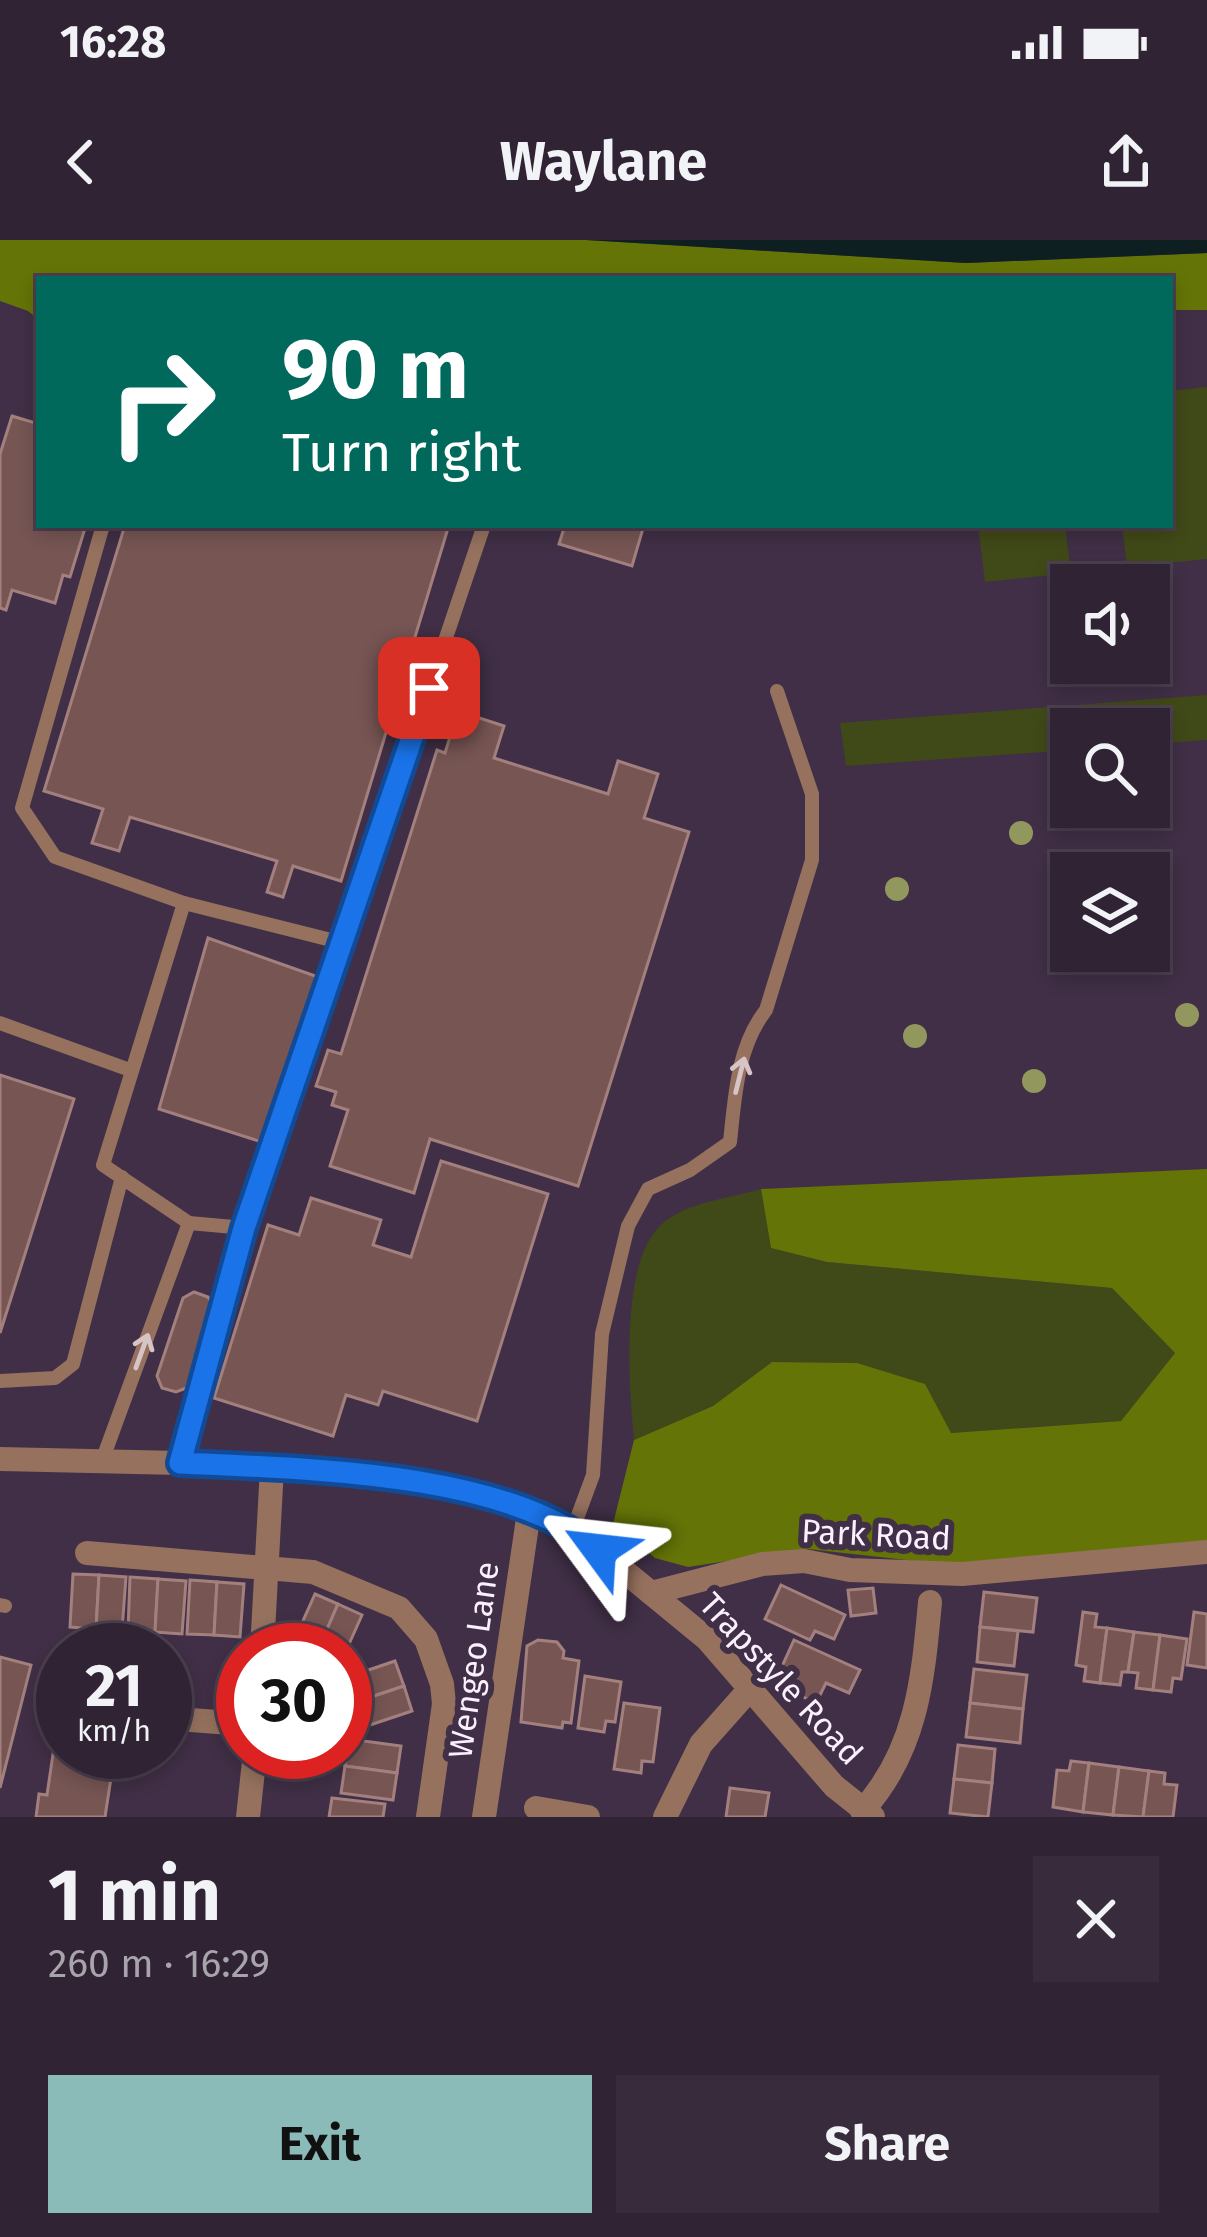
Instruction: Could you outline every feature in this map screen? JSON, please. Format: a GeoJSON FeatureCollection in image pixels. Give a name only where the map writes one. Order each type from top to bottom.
{"type":"FeatureCollection","features":[{"type":"Feature","properties":{"kind":"street"},"geometry":{"type":"LineString","coordinates":[[0,1459],[272,1468],[399,1478],[477,1492],[573,1528],[651,1593]]}},
{"type":"Feature","properties":{"kind":"street"},"geometry":{"type":"LineString","coordinates":[[263,1623],[272,1468]]}},
{"type":"Feature","properties":{"kind":"street","name":"Wengeo Lane"},"geometry":{"type":"LineString","coordinates":[[484,1817],[529,1512]]}},
{"type":"Feature","properties":{"kind":"street","name":"Park Road"},"geometry":{"type":"LineString","coordinates":[[651,1593],[762,1564],[804,1562],[850,1570],[962,1574],[1207,1552]]}},
{"type":"Feature","properties":{"kind":"street"},"geometry":{"type":"LineString","coordinates":[[87,1553],[313,1572],[399,1609],[426,1639],[440,1667],[444,1704],[428,1817]]}},
{"type":"Feature","properties":{"kind":"street","name":"Trapstyle Road"},"geometry":{"type":"LineString","coordinates":[[651,1593],[707,1639],[834,1786],[867,1814],[890,1779],[909,1734],[923,1673],[930,1602]]}},
{"type":"Feature","properties":{"kind":"street"},"geometry":{"type":"LineString","coordinates":[[665,1817],[701,1744],[748,1690]]}},
{"type":"Feature","properties":{"kind":"street"},"geometry":{"type":"LineString","coordinates":[[248,1817],[252,1779]]}},
{"type":"Feature","properties":{"kind":"street"},"geometry":{"type":"LineString","coordinates":[[536,1808],[588,1817]]}},
{"type":"Feature","properties":{"kind":"lane"},"geometry":{"type":"LineString","coordinates":[[102,528],[22,808],[55,857],[184,903],[343,943]]}},
{"type":"Feature","properties":{"kind":"lane"},"geometry":{"type":"LineString","coordinates":[[180,1463],[244,1228],[483,528]]}},
{"type":"Feature","properties":{"kind":"lane"},"geometry":{"type":"LineString","coordinates":[[573,1528],[593,1475],[602,1334],[628,1226],[648,1190],[690,1170],[730,1142],[736,1080],[755,1025],[766,1010],[812,860],[812,794],[777,692]]}},
{"type":"Feature","properties":{"kind":"lane"},"geometry":{"type":"LineString","coordinates":[[184,903],[103,1165],[189,1222],[244,1228]]}},
{"type":"Feature","properties":{"kind":"lane"},"geometry":{"type":"LineString","coordinates":[[0,1023],[130,1070]]}},
{"type":"Feature","properties":{"kind":"lane"},"geometry":{"type":"LineString","coordinates":[[0,1381],[55,1378],[73,1364],[122,1177]]}},
{"type":"Feature","properties":{"kind":"lane"},"geometry":{"type":"LineString","coordinates":[[102,1461],[189,1222]]}},
{"type":"Feature","properties":{"kind":"green space"},"geometry":{"type":"Polygon","coordinates":[[[0,240],[586,240],[966,263],[1207,253],[1207,310],[1173,310],[1173,276],[36,276],[36,318],[0,301],[0,240]]]}},
{"type":"Feature","properties":{"kind":"green space"},"geometry":{"type":"Polygon","coordinates":[[[1207,387],[1207,559],[1127,564],[1122,528],[1173,528],[1173,391],[1207,387]]]}},
{"type":"Feature","properties":{"kind":"green space"},"geometry":{"type":"Polygon","coordinates":[[[978,528],[1065,528],[1070,564],[1050,564],[1050,575],[985,582],[978,528]]]}},
{"type":"Feature","properties":{"kind":"green space"},"geometry":{"type":"Polygon","coordinates":[[[1207,695],[1207,740],[1170,743],[1170,708],[1050,708],[1050,751],[846,766],[840,723],[1207,695]]]}},
{"type":"Feature","properties":{"kind":"green space"},"geometry":{"type":"Polygon","coordinates":[[[1207,1169],[1207,1543],[987,1569],[808,1549],[688,1567],[655,1558],[613,1524],[634,1440],[713,1406],[772,1362],[857,1363],[925,1384],[951,1433],[1121,1421],[1175,1353],[1112,1288],[827,1262],[771,1248],[761,1189],[1207,1169]]]}},
{"type":"Feature","properties":{"kind":"green space"},"geometry":{"type":"Polygon","coordinates":[[[761,1189],[771,1248],[827,1262],[1112,1288],[1175,1353],[1121,1421],[950,1433],[856,1363],[772,1362],[713,1406],[634,1440],[630,1326],[639,1265],[649,1241],[663,1223],[684,1210],[761,1189]]]}},
{"type":"Feature","properties":{"kind":"shaded area"},"geometry":{"type":"Polygon","coordinates":[[[587,240],[1207,240],[1207,253],[966,263],[587,240]]]}},
{"type":"Feature","properties":{"kind":"building"},"geometry":{"type":"Polygon","coordinates":[[[12,416],[36,423],[36,528],[85,528],[70,577],[63,575],[55,603],[12,590],[6,610],[0,608],[0,454],[12,416]]]}},
{"type":"Feature","properties":{"kind":"building"},"geometry":{"type":"Polygon","coordinates":[[[124,528],[448,528],[341,881],[293,866],[283,897],[267,892],[277,861],[130,817],[119,851],[92,843],[103,809],[44,791],[124,528]]]}},
{"type":"Feature","properties":{"kind":"building"},"geometry":{"type":"Polygon","coordinates":[[[564,528],[643,528],[632,566],[559,544],[564,528]]]}},
{"type":"Feature","properties":{"kind":"building"},"geometry":{"type":"Polygon","coordinates":[[[458,711],[504,726],[494,758],[608,794],[618,761],[658,774],[644,818],[689,832],[578,1186],[430,1139],[414,1193],[330,1166],[348,1110],[332,1105],[336,1092],[316,1086],[328,1050],[341,1054],[437,750],[445,753],[458,711]]]}},
{"type":"Feature","properties":{"kind":"building"},"geometry":{"type":"Polygon","coordinates":[[[208,938],[318,977],[268,1144],[159,1109],[208,938]]]}},
{"type":"Feature","properties":{"kind":"building"},"geometry":{"type":"Polygon","coordinates":[[[0,1075],[74,1099],[0,1333],[0,1075]]]}},
{"type":"Feature","properties":{"kind":"building"},"geometry":{"type":"Polygon","coordinates":[[[441,1161],[548,1194],[477,1421],[383,1391],[378,1405],[346,1395],[333,1436],[214,1398],[268,1225],[299,1235],[311,1198],[381,1220],[373,1245],[411,1257],[441,1161]]]}},
{"type":"Feature","properties":{"kind":"building"},"geometry":{"type":"Polygon","coordinates":[[[194,1292],[208,1297],[215,1309],[189,1387],[176,1392],[162,1388],[157,1376],[183,1298],[194,1292]]]}},
{"type":"Feature","properties":{"kind":"building"},"geometry":{"type":"Polygon","coordinates":[[[73,1574],[99,1575],[96,1623],[70,1623],[73,1574]]]}},
{"type":"Feature","properties":{"kind":"building"},"geometry":{"type":"Polygon","coordinates":[[[99,1575],[126,1577],[123,1623],[96,1623],[99,1575]]]}},
{"type":"Feature","properties":{"kind":"building"},"geometry":{"type":"Polygon","coordinates":[[[130,1577],[158,1579],[156,1623],[128,1623],[130,1577]]]}},
{"type":"Feature","properties":{"kind":"building"},"geometry":{"type":"Polygon","coordinates":[[[158,1579],[186,1581],[183,1623],[156,1623],[158,1579]]]}},
{"type":"Feature","properties":{"kind":"building"},"geometry":{"type":"Polygon","coordinates":[[[190,1580],[217,1582],[214,1635],[192,1634],[192,1623],[188,1623],[190,1580]]]}},
{"type":"Feature","properties":{"kind":"building"},"geometry":{"type":"Polygon","coordinates":[[[217,1582],[244,1584],[241,1623],[216,1623],[214,1635],[217,1582]]]}},
{"type":"Feature","properties":{"kind":"building"},"geometry":{"type":"Polygon","coordinates":[[[781,1585],[845,1615],[834,1639],[815,1631],[810,1640],[765,1619],[781,1585]]]}},
{"type":"Feature","properties":{"kind":"building"},"geometry":{"type":"Polygon","coordinates":[[[873,1588],[876,1613],[851,1616],[848,1590],[873,1588]]]}},
{"type":"Feature","properties":{"kind":"building"},"geometry":{"type":"Polygon","coordinates":[[[984,1592],[1037,1598],[1033,1632],[980,1627],[984,1592]]]}},
{"type":"Feature","properties":{"kind":"building"},"geometry":{"type":"Polygon","coordinates":[[[315,1594],[338,1604],[330,1623],[302,1623],[315,1594]]]}},
{"type":"Feature","properties":{"kind":"building"},"geometry":{"type":"Polygon","coordinates":[[[338,1604],[362,1615],[358,1623],[330,1623],[338,1604]]]}},
{"type":"Feature","properties":{"kind":"building"},"geometry":{"type":"Polygon","coordinates":[[[1083,1612],[1097,1614],[1095,1627],[1107,1628],[1100,1683],[1084,1681],[1086,1667],[1076,1665],[1083,1612]]]}},
{"type":"Feature","properties":{"kind":"building"},"geometry":{"type":"Polygon","coordinates":[[[1194,1612],[1207,1614],[1207,1668],[1187,1665],[1194,1612]]]}},
{"type":"Feature","properties":{"kind":"building"},"geometry":{"type":"Polygon","coordinates":[[[980,1627],[1018,1631],[1014,1666],[977,1662],[980,1627]]]}},
{"type":"Feature","properties":{"kind":"building"},"geometry":{"type":"Polygon","coordinates":[[[1107,1628],[1134,1632],[1128,1672],[1122,1672],[1120,1685],[1100,1683],[1107,1628]]]}},
{"type":"Feature","properties":{"kind":"building"},"geometry":{"type":"Polygon","coordinates":[[[1134,1632],[1160,1635],[1153,1690],[1136,1688],[1138,1673],[1128,1672],[1134,1632]]]}},
{"type":"Feature","properties":{"kind":"building"},"geometry":{"type":"Polygon","coordinates":[[[1160,1635],[1187,1639],[1181,1679],[1173,1678],[1171,1692],[1153,1690],[1160,1635]]]}},
{"type":"Feature","properties":{"kind":"building"},"geometry":{"type":"Polygon","coordinates":[[[538,1640],[557,1642],[563,1658],[579,1661],[571,1723],[563,1722],[562,1728],[521,1722],[527,1646],[538,1640]]]}},
{"type":"Feature","properties":{"kind":"building"},"geometry":{"type":"Polygon","coordinates":[[[794,1640],[860,1670],[849,1693],[826,1683],[816,1703],[791,1691],[796,1681],[779,1673],[794,1640]]]}},
{"type":"Feature","properties":{"kind":"building"},"geometry":{"type":"Polygon","coordinates":[[[0,1657],[31,1665],[0,1788],[0,1657]]]}},
{"type":"Feature","properties":{"kind":"building"},"geometry":{"type":"Polygon","coordinates":[[[395,1661],[404,1686],[372,1697],[372,1669],[395,1661]]]}},
{"type":"Feature","properties":{"kind":"building"},"geometry":{"type":"Polygon","coordinates":[[[974,1669],[1027,1675],[1023,1709],[970,1703],[974,1669]]]}},
{"type":"Feature","properties":{"kind":"building"},"geometry":{"type":"Polygon","coordinates":[[[585,1676],[621,1682],[615,1722],[606,1721],[604,1732],[578,1728],[585,1676]]]}},
{"type":"Feature","properties":{"kind":"building"},"geometry":{"type":"Polygon","coordinates":[[[404,1686],[412,1711],[372,1724],[372,1697],[404,1686]]]}},
{"type":"Feature","properties":{"kind":"building"},"geometry":{"type":"Polygon","coordinates":[[[624,1703],[660,1708],[653,1762],[642,1761],[641,1773],[614,1769],[624,1703]]]}},
{"type":"Feature","properties":{"kind":"building"},"geometry":{"type":"Polygon","coordinates":[[[970,1703],[1023,1709],[1020,1743],[966,1737],[970,1703]]]}},
{"type":"Feature","properties":{"kind":"building"},"geometry":{"type":"Polygon","coordinates":[[[372,1742],[401,1746],[397,1773],[372,1770],[372,1742]]]}},
{"type":"Feature","properties":{"kind":"building"},"geometry":{"type":"Polygon","coordinates":[[[958,1745],[995,1749],[992,1783],[954,1779],[958,1745]]]}},
{"type":"Feature","properties":{"kind":"building"},"geometry":{"type":"Polygon","coordinates":[[[1071,1761],[1089,1763],[1083,1812],[1053,1807],[1057,1770],[1069,1771],[1071,1761]]]}},
{"type":"Feature","properties":{"kind":"building"},"geometry":{"type":"Polygon","coordinates":[[[1089,1763],[1119,1767],[1113,1815],[1083,1812],[1089,1763]]]}},
{"type":"Feature","properties":{"kind":"building"},"geometry":{"type":"Polygon","coordinates":[[[1119,1767],[1149,1771],[1143,1817],[1113,1815],[1119,1767]]]}},
{"type":"Feature","properties":{"kind":"building"},"geometry":{"type":"Polygon","coordinates":[[[372,1770],[397,1773],[393,1800],[341,1793],[343,1779],[372,1779],[372,1770]]]}},
{"type":"Feature","properties":{"kind":"building"},"geometry":{"type":"Polygon","coordinates":[[[1149,1771],[1165,1773],[1164,1784],[1177,1785],[1173,1817],[1143,1817],[1149,1771]]]}},
{"type":"Feature","properties":{"kind":"building"},"geometry":{"type":"Polygon","coordinates":[[[49,1779],[111,1779],[105,1817],[36,1817],[39,1794],[47,1795],[49,1779]]]}},
{"type":"Feature","properties":{"kind":"building"},"geometry":{"type":"Polygon","coordinates":[[[954,1779],[992,1783],[988,1817],[950,1813],[954,1779]]]}},
{"type":"Feature","properties":{"kind":"building"},"geometry":{"type":"Polygon","coordinates":[[[730,1788],[769,1793],[765,1817],[726,1817],[730,1788]]]}},
{"type":"Feature","properties":{"kind":"building"},"geometry":{"type":"Polygon","coordinates":[[[332,1798],[385,1804],[383,1817],[329,1817],[332,1798]]]}},
{"type":"Feature","properties":{"kind":"route"},"geometry":{"type":"LineString","coordinates":[[429,688],[244,1228],[180,1463],[399,1478],[477,1492],[573,1528],[599,1550]]}}]}
